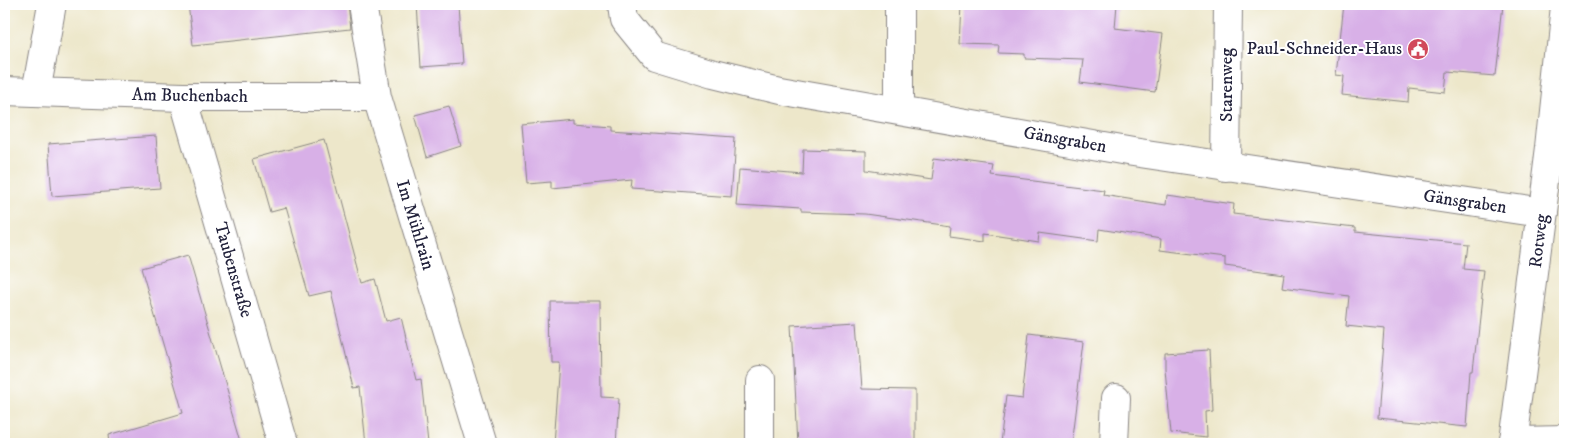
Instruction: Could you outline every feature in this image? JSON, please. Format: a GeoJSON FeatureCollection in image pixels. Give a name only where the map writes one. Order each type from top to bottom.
{"type":"FeatureCollection","features":[{"type":"Feature","properties":{"kind":"street"},"geometry":{"type":"LineString","coordinates":[[36,92],[52,4]]}},
{"type":"Feature","properties":{"kind":"street","name":"Im Mühlrain"},"geometry":{"type":"LineString","coordinates":[[362,4],[377,96],[482,444]]}},
{"type":"Feature","properties":{"kind":"street","name":"Gänsgraben"},"geometry":{"type":"LineString","coordinates":[[622,4],[624,20],[654,56],[713,74],[779,90],[1226,167],[1542,213]]}},
{"type":"Feature","properties":{"kind":"street"},"geometry":{"type":"LineString","coordinates":[[898,4],[898,111]]}},
{"type":"Feature","properties":{"kind":"street","name":"Starenweg"},"geometry":{"type":"LineString","coordinates":[[1226,167],[1228,4]]}},
{"type":"Feature","properties":{"kind":"street","name":"Rotweg"},"geometry":{"type":"LineString","coordinates":[[1512,443],[1542,213],[1565,7]]}},
{"type":"Feature","properties":{"kind":"street","name":"Am Buchenbach"},"geometry":{"type":"LineString","coordinates":[[4,91],[182,96],[377,96]]}},
{"type":"Feature","properties":{"kind":"street","name":"Taubenstraße"},"geometry":{"type":"LineString","coordinates":[[182,96],[283,444]]}},
{"type":"Feature","properties":{"kind":"street"},"geometry":{"type":"LineString","coordinates":[[760,380],[760,444]]}},
{"type":"Feature","properties":{"kind":"street"},"geometry":{"type":"LineString","coordinates":[[1114,444],[1116,398]]}},
{"type":"Feature","properties":{"kind":"street"},"geometry":{"type":"LineString","coordinates":[[1512,443],[1565,441]]}},
{"type":"Feature","properties":{"kind":"building"},"geometry":{"type":"Polygon","coordinates":[[[188,4],[347,4],[350,28],[193,45],[188,4]]]}},
{"type":"Feature","properties":{"kind":"building"},"geometry":{"type":"Polygon","coordinates":[[[417,4],[458,4],[462,64],[421,67],[417,4]]]}},
{"type":"Feature","properties":{"kind":"building"},"geometry":{"type":"Polygon","coordinates":[[[962,4],[1117,4],[1115,28],[1163,34],[1155,92],[1080,82],[1083,60],[1024,58],[1024,54],[998,53],[999,45],[960,44],[962,4]]]}},
{"type":"Feature","properties":{"kind":"building","name":"Paul-Schneider-Haus"},"geometry":{"type":"Polygon","coordinates":[[[1344,4],[1503,4],[1495,76],[1447,72],[1445,92],[1409,88],[1408,102],[1342,95],[1344,76],[1336,75],[1344,4]]]}},
{"type":"Feature","properties":{"kind":"building"},"geometry":{"type":"Polygon","coordinates":[[[449,106],[461,146],[427,157],[415,115],[449,106]]]}},
{"type":"Feature","properties":{"kind":"building"},"geometry":{"type":"Polygon","coordinates":[[[573,119],[573,123],[610,126],[610,130],[736,139],[732,196],[631,189],[632,180],[552,188],[552,181],[526,183],[521,124],[573,119]]]}},
{"type":"Feature","properties":{"kind":"building"},"geometry":{"type":"Polygon","coordinates":[[[156,136],[160,188],[52,196],[48,144],[156,136]]]}},
{"type":"Feature","properties":{"kind":"building"},"geometry":{"type":"Polygon","coordinates":[[[324,140],[362,283],[375,279],[386,321],[401,317],[416,380],[421,379],[428,444],[366,444],[360,387],[354,388],[331,291],[309,296],[284,208],[269,212],[254,159],[324,140]]]}},
{"type":"Feature","properties":{"kind":"building"},"geometry":{"type":"Polygon","coordinates":[[[803,149],[866,151],[866,170],[931,180],[934,158],[994,166],[992,176],[1104,190],[1103,195],[1166,205],[1167,195],[1234,204],[1233,214],[1355,228],[1355,232],[1466,243],[1463,269],[1484,271],[1473,372],[1471,372],[1467,427],[1377,418],[1384,330],[1346,326],[1349,296],[1282,287],[1284,274],[1225,266],[1225,258],[1160,250],[1161,239],[1099,229],[1098,241],[1040,233],[1039,241],[985,233],[985,241],[949,236],[950,226],[865,214],[801,212],[801,209],[737,205],[740,167],[802,172],[803,149]]]}},
{"type":"Feature","properties":{"kind":"building"},"geometry":{"type":"Polygon","coordinates":[[[188,255],[243,444],[110,444],[109,435],[183,413],[141,268],[188,255]]]}},
{"type":"Feature","properties":{"kind":"building"},"geometry":{"type":"Polygon","coordinates":[[[550,301],[600,301],[601,397],[619,398],[616,444],[553,444],[559,362],[551,362],[550,301]]]}},
{"type":"Feature","properties":{"kind":"building"},"geometry":{"type":"Polygon","coordinates":[[[857,322],[862,389],[915,390],[915,442],[798,444],[792,326],[857,322]]]}},
{"type":"Feature","properties":{"kind":"building"},"geometry":{"type":"Polygon","coordinates":[[[1029,335],[1084,342],[1071,444],[1000,444],[1006,396],[1022,398],[1029,335]]]}},
{"type":"Feature","properties":{"kind":"building"},"geometry":{"type":"Polygon","coordinates":[[[1209,350],[1212,410],[1205,411],[1206,437],[1171,433],[1165,353],[1209,350]]]}},
{"type":"Feature","properties":{"kind":"place","name":"Paul-Schneider-Haus"},"geometry":{"type":"Point","coordinates":[1418,49]}}]}
